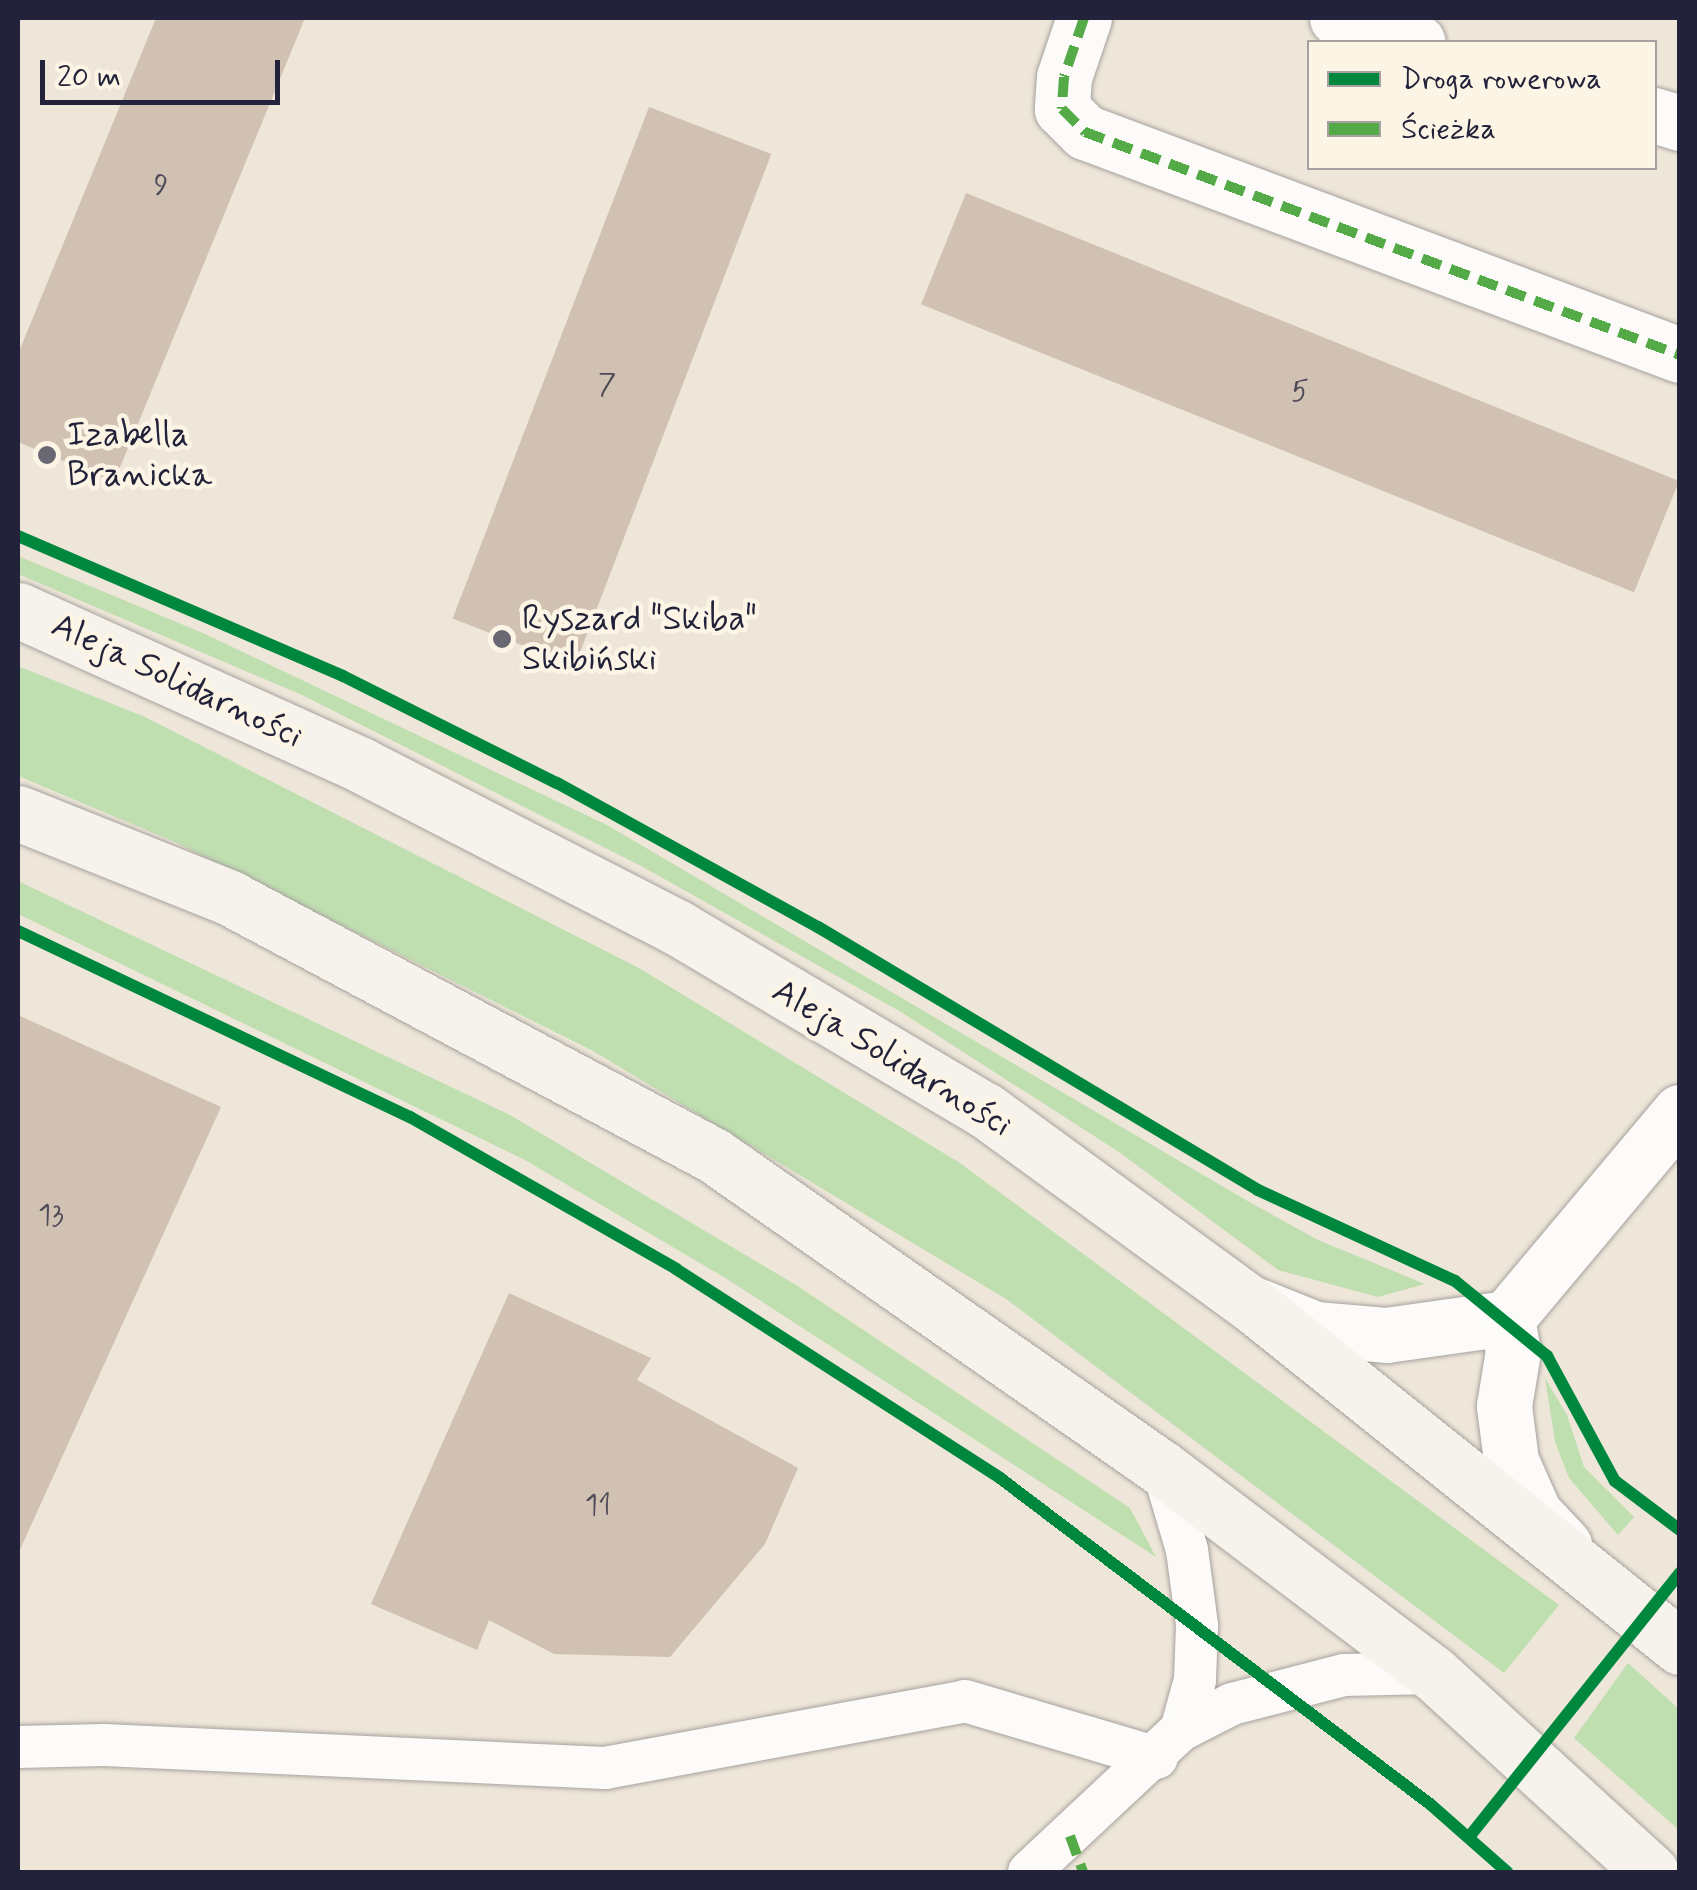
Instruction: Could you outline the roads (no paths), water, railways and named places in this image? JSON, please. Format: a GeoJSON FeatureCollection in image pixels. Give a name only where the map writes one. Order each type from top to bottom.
{"type":"FeatureCollection","features":[{"type":"Feature","properties":{"kind":"main road","name":"Aleja Solidarności"},"geometry":{"type":"LineString","coordinates":[[18,610],[361,766],[678,928],[985,1110],[1250,1303],[1572,1555],[1680,1647]]}},
{"type":"Feature","properties":{"kind":"main road"},"geometry":{"type":"LineString","coordinates":[[18,813],[230,898],[714,1155],[1163,1469],[1432,1673],[1651,1872]]}},
{"type":"Feature","properties":{"kind":"street"},"geometry":{"type":"LineString","coordinates":[[1084,18],[1064,77],[1062,109],[1085,132],[1680,354]]}},
{"type":"Feature","properties":{"kind":"street"},"geometry":{"type":"LineString","coordinates":[[1337,18],[1411,40]]}},
{"type":"Feature","properties":{"kind":"street"},"geometry":{"type":"LineString","coordinates":[[1250,1303],[1315,1329],[1386,1335],[1507,1318],[1680,1112]]}},
{"type":"Feature","properties":{"kind":"street"},"geometry":{"type":"LineString","coordinates":[[1507,1318],[1513,1351],[1504,1406],[1512,1462],[1534,1513],[1572,1555]]}},
{"type":"Feature","properties":{"kind":"lane"},"geometry":{"type":"LineString","coordinates":[[1163,1469],[1188,1550],[1196,1625],[1195,1680],[1169,1744]]}},
{"type":"Feature","properties":{"kind":"lane"},"geometry":{"type":"LineString","coordinates":[[1024,1872],[1169,1744],[1278,1687],[1344,1675],[1432,1673]]}},
{"type":"Feature","properties":{"kind":"lane"},"geometry":{"type":"LineString","coordinates":[[18,1748],[104,1745],[606,1768],[965,1701],[1169,1744]]}},
{"type":"Feature","properties":{"kind":"place","name":"Izabella Branicka"},"geometry":{"type":"Point","coordinates":[47,455]}},
{"type":"Feature","properties":{"kind":"place","name":"Ryszard \"Skiba\" Skibiński"},"geometry":{"type":"Point","coordinates":[502,639]}}]}
